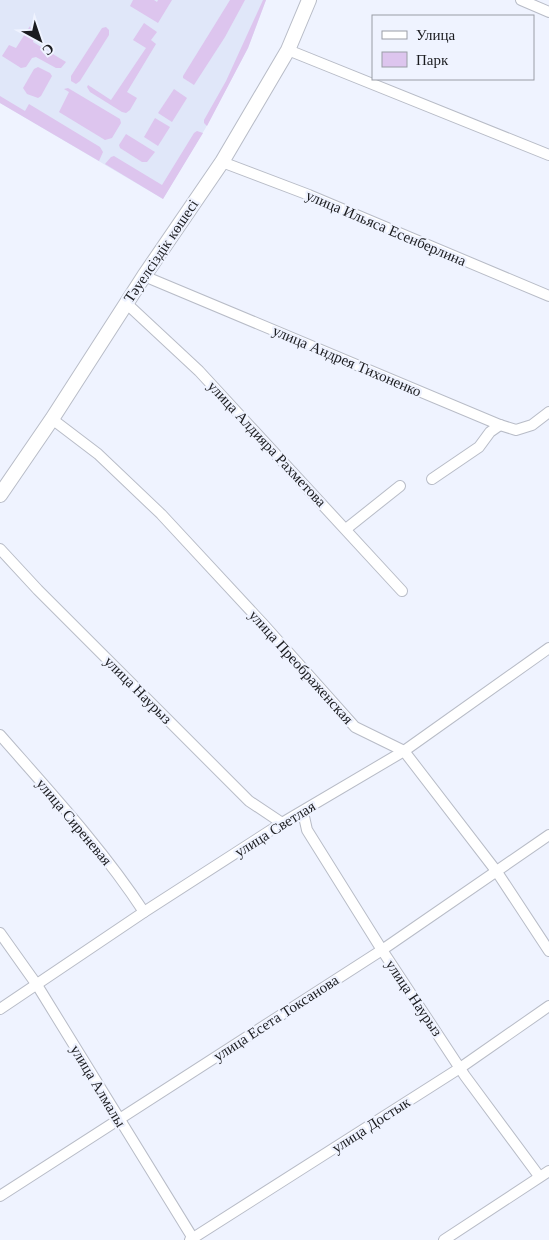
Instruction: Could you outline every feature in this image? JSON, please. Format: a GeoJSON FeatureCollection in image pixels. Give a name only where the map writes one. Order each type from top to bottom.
{"type":"FeatureCollection","features":[{"type":"Feature","properties":{"kind":"main road","name":"Тәуелсіздік көшесі"},"geometry":{"type":"LineString","coordinates":[[0,495],[52,419],[144,276],[222,162],[288,50],[310,0]]}},
{"type":"Feature","properties":{"kind":"street"},"geometry":{"type":"LineString","coordinates":[[521,0],[549,12]]}},
{"type":"Feature","properties":{"kind":"street"},"geometry":{"type":"LineString","coordinates":[[288,50],[549,155]]}},
{"type":"Feature","properties":{"kind":"street","name":"улица Ильяса Есенберлина"},"geometry":{"type":"LineString","coordinates":[[222,162],[309,195],[549,296]]}},
{"type":"Feature","properties":{"kind":"street","name":"улица Андрея Тихоненко"},"geometry":{"type":"LineString","coordinates":[[144,276],[500,425],[516,430],[532,425],[549,412]]}},
{"type":"Feature","properties":{"kind":"street","name":"улица Алдияра Рахметова"},"geometry":{"type":"LineString","coordinates":[[126,303],[199,371],[402,591]]}},
{"type":"Feature","properties":{"kind":"street","name":"улица Преображенская"},"geometry":{"type":"LineString","coordinates":[[52,419],[98,454],[160,514],[264,625],[355,728],[404,751],[497,872],[549,951]]}},
{"type":"Feature","properties":{"kind":"street"},"geometry":{"type":"LineString","coordinates":[[432,479],[479,447],[490,432],[500,425]]}},
{"type":"Feature","properties":{"kind":"street"},"geometry":{"type":"LineString","coordinates":[[346,530],[400,486]]}},
{"type":"Feature","properties":{"kind":"street","name":"улица Наурыз"},"geometry":{"type":"LineString","coordinates":[[0,549],[45,597],[249,801],[282,823]]}},
{"type":"Feature","properties":{"kind":"street","name":"улица Светлая"},"geometry":{"type":"LineString","coordinates":[[0,1009],[144,912],[282,823],[404,751],[549,648]]}},
{"type":"Feature","properties":{"kind":"street","name":"улица Сиреневая"},"geometry":{"type":"LineString","coordinates":[[0,735],[81,827],[126,885],[144,912]]}},
{"type":"Feature","properties":{"kind":"street","name":"улица Наурыз"},"geometry":{"type":"LineString","coordinates":[[303,812],[307,830],[382,950],[460,1068],[539,1176]]}},
{"type":"Feature","properties":{"kind":"street","name":"улица Есета Токсанова"},"geometry":{"type":"LineString","coordinates":[[0,1196],[382,950],[549,835]]}},
{"type":"Feature","properties":{"kind":"street","name":"улица Алмалы"},"geometry":{"type":"LineString","coordinates":[[0,933],[38,985],[192,1239]]}},
{"type":"Feature","properties":{"kind":"street","name":"улица Достык"},"geometry":{"type":"LineString","coordinates":[[192,1239],[460,1068],[549,1006]]}},
{"type":"Feature","properties":{"kind":"street"},"geometry":{"type":"LineString","coordinates":[[444,1240],[549,1171]]}},
{"type":"Feature","properties":{"kind":"shaded area"},"geometry":{"type":"Polygon","coordinates":[[[0,0],[266,0],[248,48],[205,129],[163,199],[0,103],[0,0]]]}},
{"type":"Feature","properties":{"kind":"green space"},"geometry":{"type":"Polygon","coordinates":[[[133,0],[154,0],[157,2],[158,0],[172,0],[158,23],[130,6],[133,0]]]}},
{"type":"Feature","properties":{"kind":"green space"},"geometry":{"type":"Polygon","coordinates":[[[230,0],[245,0],[225,37],[194,85],[183,78],[183,76],[230,0]]]}},
{"type":"Feature","properties":{"kind":"green space"},"geometry":{"type":"Polygon","coordinates":[[[263,0],[266,0],[248,48],[207,126],[204,120],[226,81],[263,0]]]}},
{"type":"Feature","properties":{"kind":"green space"},"geometry":{"type":"Polygon","coordinates":[[[144,23],[157,32],[151,40],[156,44],[127,92],[137,98],[126,113],[90,92],[87,87],[88,85],[111,100],[146,48],[133,40],[144,23]]]}},
{"type":"Feature","properties":{"kind":"green space"},"geometry":{"type":"Polygon","coordinates":[[[30,26],[34,39],[33,42],[66,62],[61,68],[56,68],[36,57],[32,58],[26,67],[21,68],[2,56],[9,45],[16,48],[30,26]]]}},
{"type":"Feature","properties":{"kind":"green space"},"geometry":{"type":"Polygon","coordinates":[[[106,27],[109,30],[109,35],[80,81],[76,84],[71,81],[71,76],[102,28],[106,27]]]}},
{"type":"Feature","properties":{"kind":"green space"},"geometry":{"type":"Polygon","coordinates":[[[38,67],[52,76],[38,98],[27,94],[23,88],[34,69],[38,67]]]}},
{"type":"Feature","properties":{"kind":"green space"},"geometry":{"type":"Polygon","coordinates":[[[68,88],[120,119],[121,123],[112,138],[105,140],[59,112],[69,92],[64,89],[68,88]]]}},
{"type":"Feature","properties":{"kind":"green space"},"geometry":{"type":"Polygon","coordinates":[[[174,89],[187,98],[172,122],[158,113],[174,89]]]}},
{"type":"Feature","properties":{"kind":"green space"},"geometry":{"type":"Polygon","coordinates":[[[0,96],[25,111],[29,104],[100,147],[103,152],[99,161],[0,103],[0,96]]]}},
{"type":"Feature","properties":{"kind":"green space"},"geometry":{"type":"Polygon","coordinates":[[[155,118],[170,127],[158,146],[144,137],[155,118]]]}},
{"type":"Feature","properties":{"kind":"green space"},"geometry":{"type":"Polygon","coordinates":[[[197,131],[203,133],[163,199],[105,164],[114,156],[162,185],[197,131]]]}},
{"type":"Feature","properties":{"kind":"green space"},"geometry":{"type":"Polygon","coordinates":[[[126,134],[155,152],[147,162],[142,162],[120,148],[119,145],[126,134]]]}}]}
